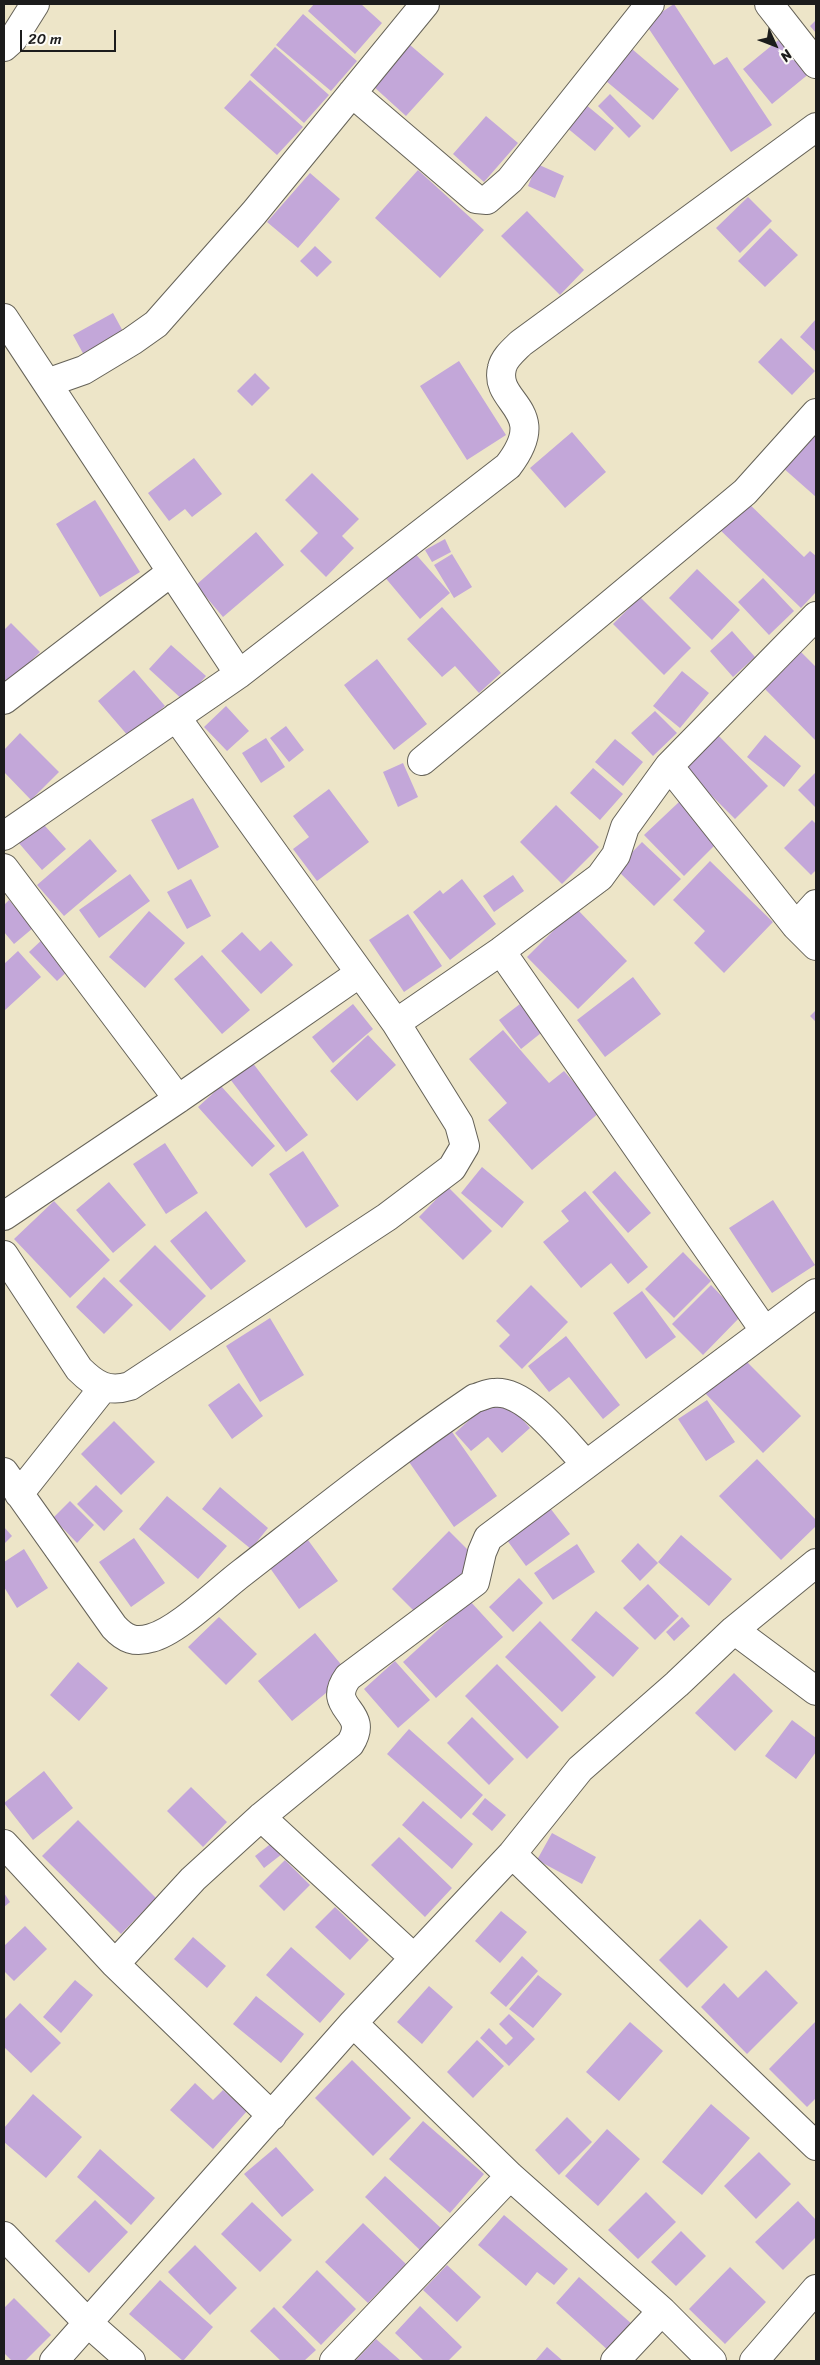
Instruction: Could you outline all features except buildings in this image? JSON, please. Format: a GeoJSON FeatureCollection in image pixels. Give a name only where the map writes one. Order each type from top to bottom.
{"type":"FeatureCollection","features":[{"type":"Feature","properties":{"kind":"street"},"geometry":{"type":"LineString","coordinates":[[4,47],[12,39],[35,4]]}},
{"type":"Feature","properties":{"kind":"street"},"geometry":{"type":"LineString","coordinates":[[47,382],[84,370],[132,342],[156,324],[254,213],[425,4]]}},
{"type":"Feature","properties":{"kind":"street"},"geometry":{"type":"LineString","coordinates":[[352,93],[476,199],[486,200],[510,180],[650,4]]}},
{"type":"Feature","properties":{"kind":"street"},"geometry":{"type":"LineString","coordinates":[[769,4],[816,64]]}},
{"type":"Feature","properties":{"kind":"street"},"geometry":{"type":"LineString","coordinates":[[4,836],[239,674],[508,466],[524,442],[525,430],[522,415],[501,380],[502,367],[508,357],[521,343],[816,127]]}},
{"type":"Feature","properties":{"kind":"street"},"geometry":{"type":"LineString","coordinates":[[4,318],[170,573],[239,674]]}},
{"type":"Feature","properties":{"kind":"street"},"geometry":{"type":"LineString","coordinates":[[422,761],[745,492],[816,413]]}},
{"type":"Feature","properties":{"kind":"street"},"geometry":{"type":"LineString","coordinates":[[4,700],[170,573]]}},
{"type":"Feature","properties":{"kind":"street"},"geometry":{"type":"LineString","coordinates":[[396,1022],[501,951],[600,877],[616,855],[625,827],[669,766],[816,616]]}},
{"type":"Feature","properties":{"kind":"street"},"geometry":{"type":"LineString","coordinates":[[4,1255],[79,1369],[90,1380],[103,1388],[117,1390],[130,1386],[388,1217],[452,1168],[465,1146],[464,1135],[396,1022],[176,717]]}},
{"type":"Feature","properties":{"kind":"street"},"geometry":{"type":"LineString","coordinates":[[669,766],[796,926],[816,946]]}},
{"type":"Feature","properties":{"kind":"street"},"geometry":{"type":"LineString","coordinates":[[4,868],[178,1099]]}},
{"type":"Feature","properties":{"kind":"street"},"geometry":{"type":"LineString","coordinates":[[796,926],[816,904]]}},
{"type":"Feature","properties":{"kind":"street"},"geometry":{"type":"LineString","coordinates":[[501,951],[764,1330]]}},
{"type":"Feature","properties":{"kind":"street"},"geometry":{"type":"LineString","coordinates":[[4,1216],[360,973]]}},
{"type":"Feature","properties":{"kind":"street"},"geometry":{"type":"LineString","coordinates":[[115,1964],[193,1879],[261,1817],[350,1744],[356,1734],[357,1724],[342,1699],[340,1690],[348,1677],[475,1582],[482,1552],[488,1538],[816,1293]]}},
{"type":"Feature","properties":{"kind":"street"},"geometry":{"type":"LineString","coordinates":[[103,1388],[11,1483],[114,1627],[124,1637],[136,1641],[152,1638],[168,1631],[266,1554],[475,1398],[494,1392],[514,1396],[532,1407],[586,1464]]}},
{"type":"Feature","properties":{"kind":"street"},"geometry":{"type":"LineString","coordinates":[[54,2361],[353,2023],[512,1854],[580,1769],[677,1684],[734,1630],[816,1563]]}},
{"type":"Feature","properties":{"kind":"street"},"geometry":{"type":"LineString","coordinates":[[734,1630],[816,1691]]}},
{"type":"Feature","properties":{"kind":"street"},"geometry":{"type":"LineString","coordinates":[[261,1817],[414,1958]]}},
{"type":"Feature","properties":{"kind":"street"},"geometry":{"type":"LineString","coordinates":[[4,1844],[115,1964],[272,2116]]}},
{"type":"Feature","properties":{"kind":"street"},"geometry":{"type":"LineString","coordinates":[[512,1854],[813,2136]]}},
{"type":"Feature","properties":{"kind":"street"},"geometry":{"type":"LineString","coordinates":[[353,2023],[510,2176],[662,2311],[712,2361]]}},
{"type":"Feature","properties":{"kind":"street"},"geometry":{"type":"LineString","coordinates":[[334,2361],[510,2176]]}},
{"type":"Feature","properties":{"kind":"street"},"geometry":{"type":"LineString","coordinates":[[4,2236],[88,2323],[131,2361]]}},
{"type":"Feature","properties":{"kind":"street"},"geometry":{"type":"LineString","coordinates":[[754,2361],[816,2289]]}},
{"type":"Feature","properties":{"kind":"street"},"geometry":{"type":"LineString","coordinates":[[615,2361],[662,2311]]}}]}
